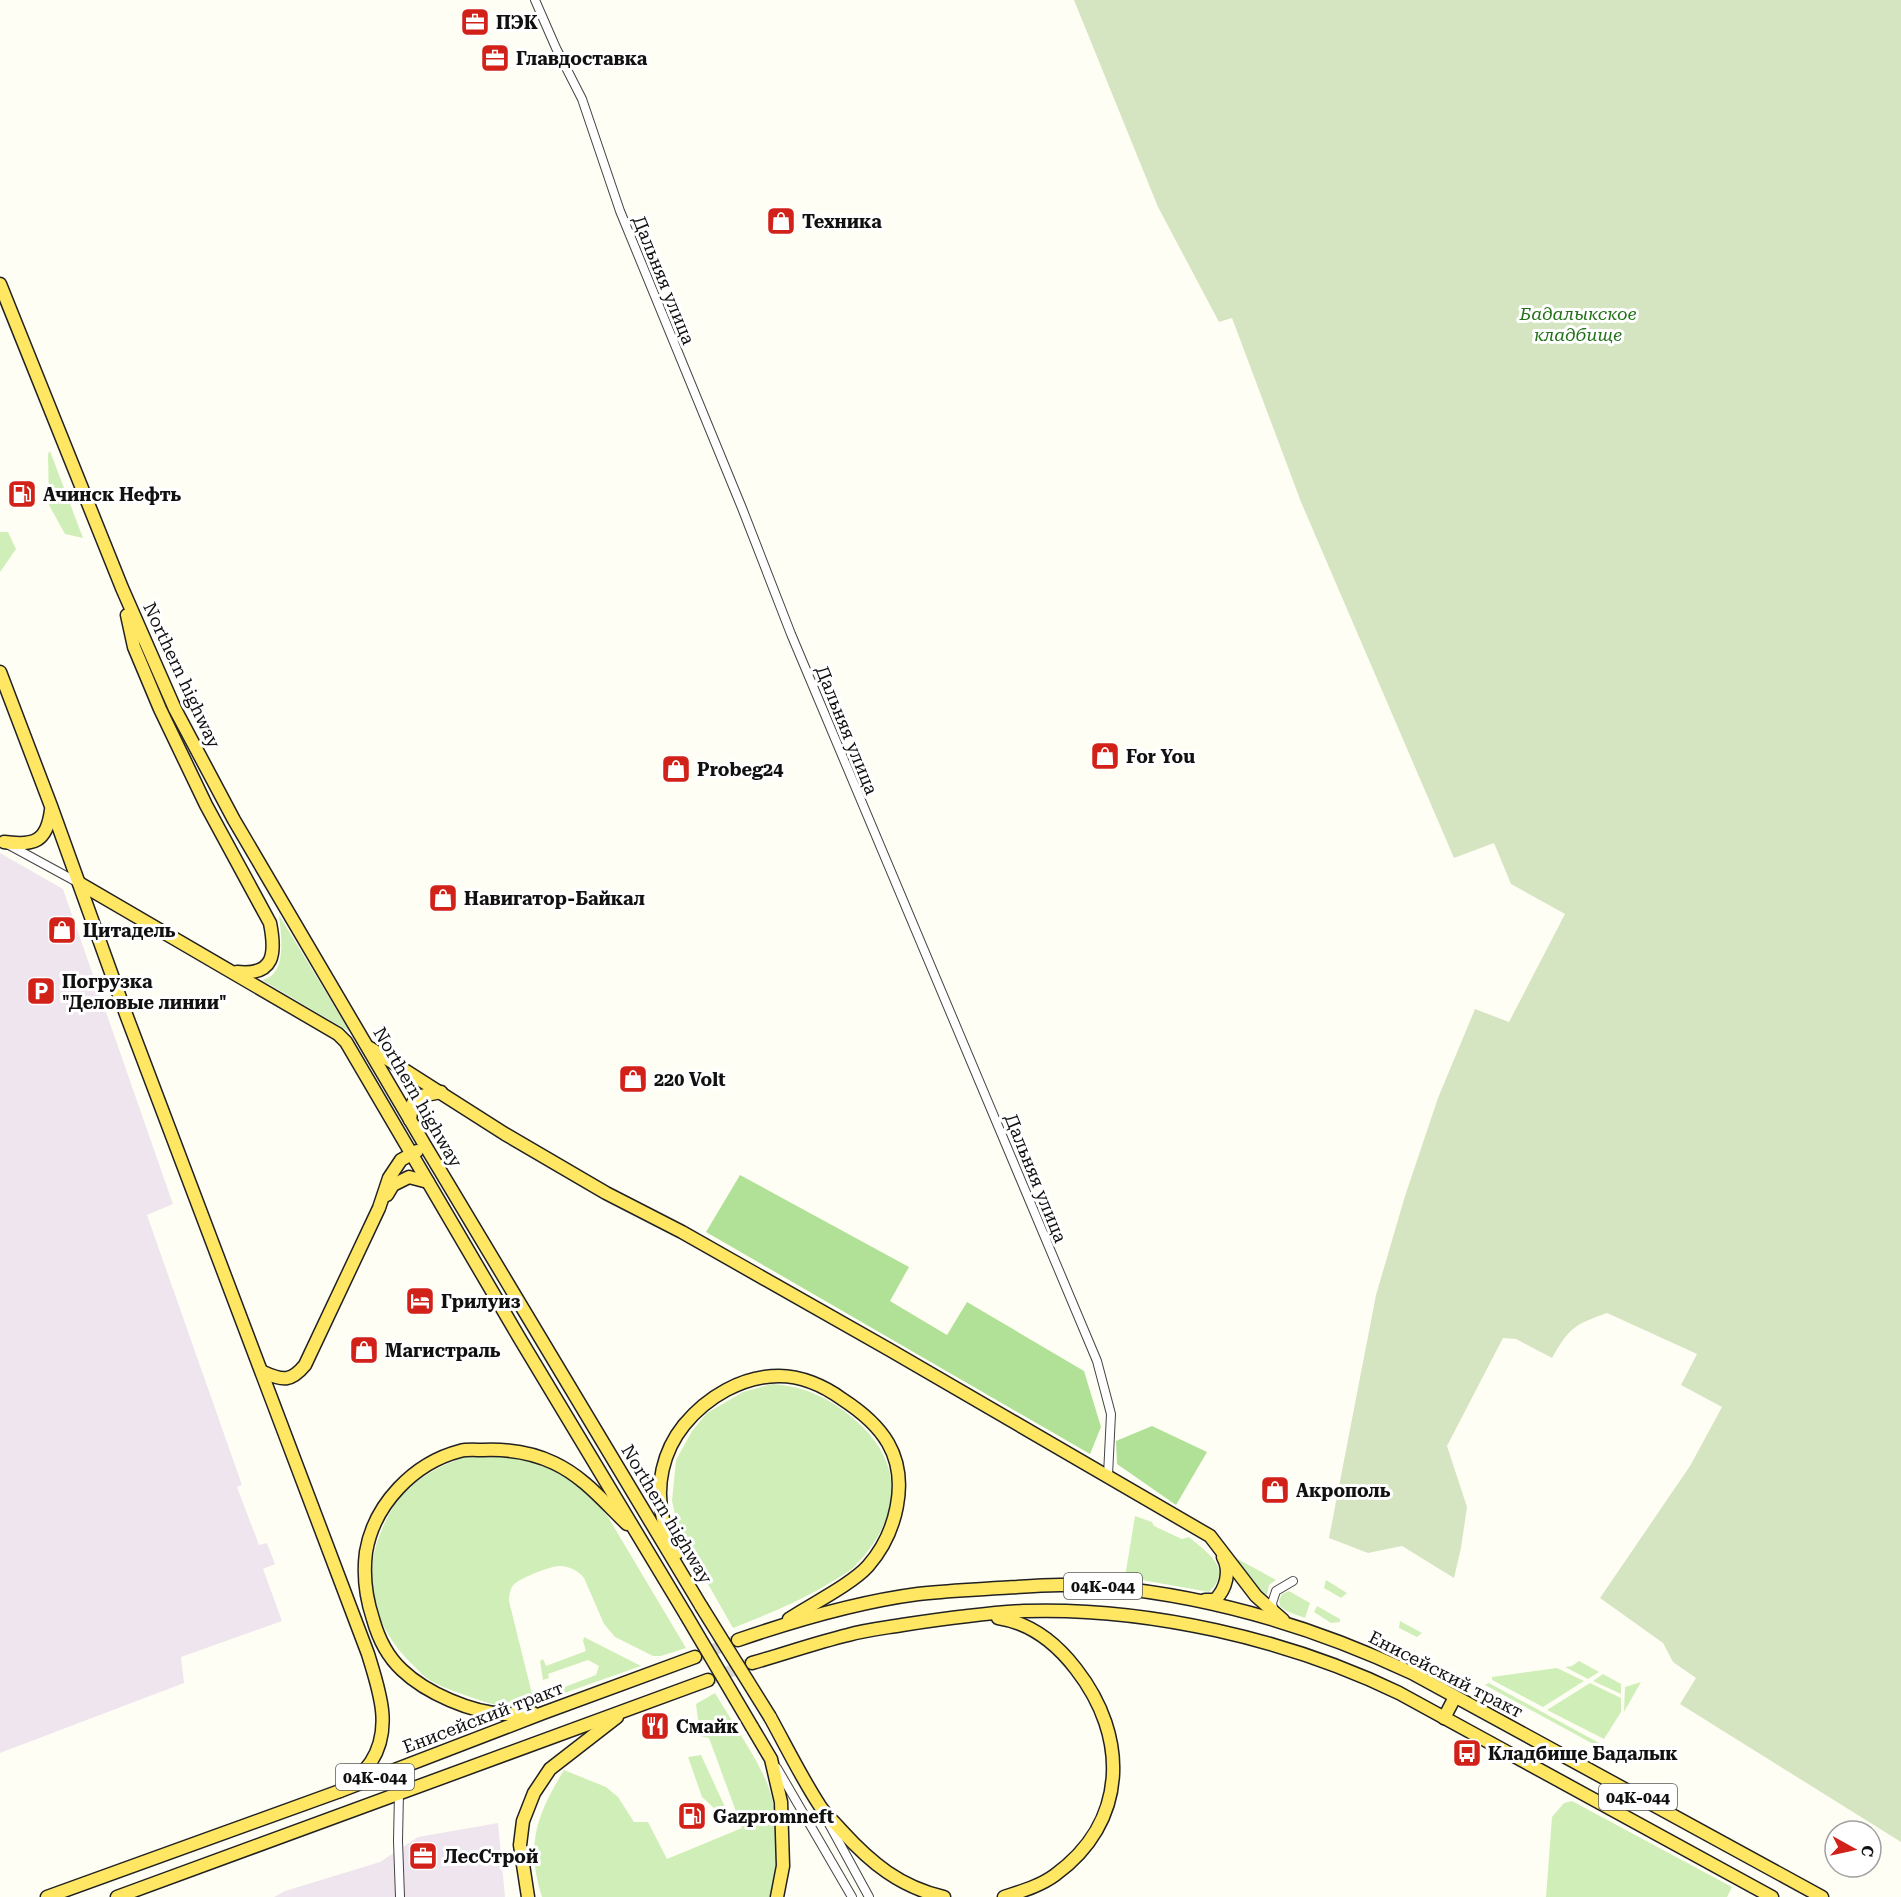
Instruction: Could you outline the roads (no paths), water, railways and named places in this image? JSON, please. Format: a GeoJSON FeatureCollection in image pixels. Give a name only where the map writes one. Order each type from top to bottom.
{"type":"FeatureCollection","features":[{"type":"Feature","properties":{"kind":"main road","name":"Northern highway"},"geometry":{"type":"LineString","coordinates":[[0,284],[122,588],[175,709],[234,820],[426,1147],[770,1717],[821,1807]]}},
{"type":"Feature","properties":{"kind":"main road"},"geometry":{"type":"LineString","coordinates":[[122,588],[134,647],[160,709],[206,804],[270,923],[273,954],[267,966],[260,971],[232,972]]}},
{"type":"Feature","properties":{"kind":"main road"},"geometry":{"type":"LineString","coordinates":[[0,672],[127,1017],[368,1654],[381,1698],[382,1729],[374,1755],[363,1772],[340,1791]]}},
{"type":"Feature","properties":{"kind":"main road"},"geometry":{"type":"LineString","coordinates":[[2,841],[20,844],[38,840],[49,827],[51,806]]}},
{"type":"Feature","properties":{"kind":"main road","name":"Northern highway"},"geometry":{"type":"LineString","coordinates":[[79,883],[338,1034],[346,1042],[771,1759]]}},
{"type":"Feature","properties":{"kind":"main road"},"geometry":{"type":"LineString","coordinates":[[369,1047],[505,1134],[606,1192],[682,1232],[1108,1475],[1210,1536],[1245,1584],[1287,1623]]}},
{"type":"Feature","properties":{"kind":"main road"},"geometry":{"type":"LineString","coordinates":[[410,1120],[412,1104],[416,1097],[441,1092]]}},
{"type":"Feature","properties":{"kind":"main road"},"geometry":{"type":"LineString","coordinates":[[263,1372],[278,1378],[288,1378],[296,1376],[305,1365],[379,1208],[389,1178],[401,1161],[426,1147]]}},
{"type":"Feature","properties":{"kind":"main road"},"geometry":{"type":"LineString","coordinates":[[379,1208],[393,1185],[399,1181],[408,1177],[428,1182]]}},
{"type":"Feature","properties":{"kind":"main road"},"geometry":{"type":"LineString","coordinates":[[693,1592],[663,1521],[660,1499],[665,1459],[678,1432],[693,1413],[732,1387],[759,1378],[779,1376],[807,1380],[833,1392],[870,1420],[888,1443],[897,1468],[899,1494],[888,1534],[867,1568],[774,1628]]}},
{"type":"Feature","properties":{"kind":"main road"},"geometry":{"type":"LineString","coordinates":[[543,1713],[503,1714],[471,1707],[449,1700],[419,1684],[401,1669],[376,1630],[368,1603],[365,1580],[366,1552],[373,1528],[386,1504],[407,1478],[435,1461],[462,1450],[496,1449],[527,1454],[554,1463],[579,1478],[638,1534]]}},
{"type":"Feature","properties":{"kind":"main road"},"geometry":{"type":"LineString","coordinates":[[1199,1601],[1215,1600],[1227,1576],[1227,1565],[1210,1536]]}},
{"type":"Feature","properties":{"kind":"main road","name":"Енисейский тракт"},"geometry":{"type":"LineString","coordinates":[[738,1640],[839,1610],[918,1594],[1036,1586],[1106,1586],[1199,1601],[1287,1623],[1369,1653],[1412,1673],[1821,1897]]}},
{"type":"Feature","properties":{"kind":"main road","name":"04К-044"},"geometry":{"type":"LineString","coordinates":[[752,1664],[848,1634],[973,1615],[1025,1611],[1112,1614],[1209,1629],[1333,1663],[1399,1693],[1772,1897]]}},
{"type":"Feature","properties":{"kind":"main road"},"geometry":{"type":"LineString","coordinates":[[973,1615],[1013,1620],[1031,1628],[1068,1658],[1094,1697],[1113,1748],[1114,1777],[1108,1803],[1097,1829],[1079,1853],[1054,1875],[1029,1889],[1004,1897]]}},
{"type":"Feature","properties":{"kind":"main road","name":"Енисейский тракт"},"geometry":{"type":"LineString","coordinates":[[47,1897],[340,1791],[695,1657]]}},
{"type":"Feature","properties":{"kind":"main road","name":"04К-044"},"geometry":{"type":"LineString","coordinates":[[117,1897],[708,1680]]}},
{"type":"Feature","properties":{"kind":"main road"},"geometry":{"type":"LineString","coordinates":[[1443,1718],[1455,1697]]}},
{"type":"Feature","properties":{"kind":"main road"},"geometry":{"type":"LineString","coordinates":[[528,1897],[520,1845],[523,1821],[534,1793],[550,1769],[630,1708]]}},
{"type":"Feature","properties":{"kind":"main road"},"geometry":{"type":"LineString","coordinates":[[771,1759],[781,1802],[783,1827],[783,1866],[777,1897]]}},
{"type":"Feature","properties":{"kind":"main road"},"geometry":{"type":"LineString","coordinates":[[821,1807],[874,1864],[924,1893],[944,1897]]}},
{"type":"Feature","properties":{"kind":"street","name":"Дальняя улица"},"geometry":{"type":"LineString","coordinates":[[535,0],[582,99],[620,211],[791,634],[1097,1361],[1111,1414],[1108,1475]]}},
{"type":"Feature","properties":{"kind":"street"},"geometry":{"type":"LineString","coordinates":[[2,841],[79,883]]}},
{"type":"Feature","properties":{"kind":"street"},"geometry":{"type":"LineString","coordinates":[[1275,1614],[1272,1603],[1276,1591],[1293,1581]]}},
{"type":"Feature","properties":{"kind":"street","name":"Northern highway"},"geometry":{"type":"LineString","coordinates":[[771,1759],[852,1897]]}},
{"type":"Feature","properties":{"kind":"street"},"geometry":{"type":"LineString","coordinates":[[399,1792],[400,1897]]}},
{"type":"Feature","properties":{"kind":"street","name":"Northern highway"},"geometry":{"type":"LineString","coordinates":[[821,1807],[869,1897]]}},
{"type":"Feature","properties":{"kind":"tunnel"},"geometry":{"type":"LineString","coordinates":[[695,1657],[738,1640]]}},
{"type":"Feature","properties":{"kind":"tunnel"},"geometry":{"type":"LineString","coordinates":[[708,1680],[749,1664]]}},
{"type":"Feature","properties":{"kind":"place","name":"ПЭК"},"geometry":{"type":"Point","coordinates":[475,22]}},
{"type":"Feature","properties":{"kind":"place","name":"Главдоставка"},"geometry":{"type":"Point","coordinates":[495,58]}},
{"type":"Feature","properties":{"kind":"place","name":"Техника"},"geometry":{"type":"Point","coordinates":[781,221]}},
{"type":"Feature","properties":{"kind":"place","name":"Ачинск Нефть"},"geometry":{"type":"Point","coordinates":[22,494]}},
{"type":"Feature","properties":{"kind":"place","name":"For You"},"geometry":{"type":"Point","coordinates":[1105,756]}},
{"type":"Feature","properties":{"kind":"place","name":"Probeg24"},"geometry":{"type":"Point","coordinates":[676,769]}},
{"type":"Feature","properties":{"kind":"place","name":"Навигатор-Байкал"},"geometry":{"type":"Point","coordinates":[443,898]}},
{"type":"Feature","properties":{"kind":"place","name":"Цитадель"},"geometry":{"type":"Point","coordinates":[62,930]}},
{"type":"Feature","properties":{"kind":"place","name":"Погрузка \"Деловые линии\""},"geometry":{"type":"Point","coordinates":[41,991]}},
{"type":"Feature","properties":{"kind":"place","name":"220 Volt"},"geometry":{"type":"Point","coordinates":[633,1079]}},
{"type":"Feature","properties":{"kind":"place","name":"Грилуиз"},"geometry":{"type":"Point","coordinates":[420,1301]}},
{"type":"Feature","properties":{"kind":"place","name":"Магистраль"},"geometry":{"type":"Point","coordinates":[364,1350]}},
{"type":"Feature","properties":{"kind":"place","name":"Акрополь"},"geometry":{"type":"Point","coordinates":[1275,1490]}},
{"type":"Feature","properties":{"kind":"place","name":"Смайк"},"geometry":{"type":"Point","coordinates":[655,1726]}},
{"type":"Feature","properties":{"kind":"place","name":"Кладбище Бадалык"},"geometry":{"type":"Point","coordinates":[1467,1753]}},
{"type":"Feature","properties":{"kind":"place","name":"Gazpromneft"},"geometry":{"type":"Point","coordinates":[692,1816]}},
{"type":"Feature","properties":{"kind":"place","name":"ЛесСтрой"},"geometry":{"type":"Point","coordinates":[423,1856]}},
{"type":"Feature","properties":{"kind":"park label","name":"Бадалыкское кладбище"},"geometry":{"type":"Point","coordinates":[1578,323]}}]}
